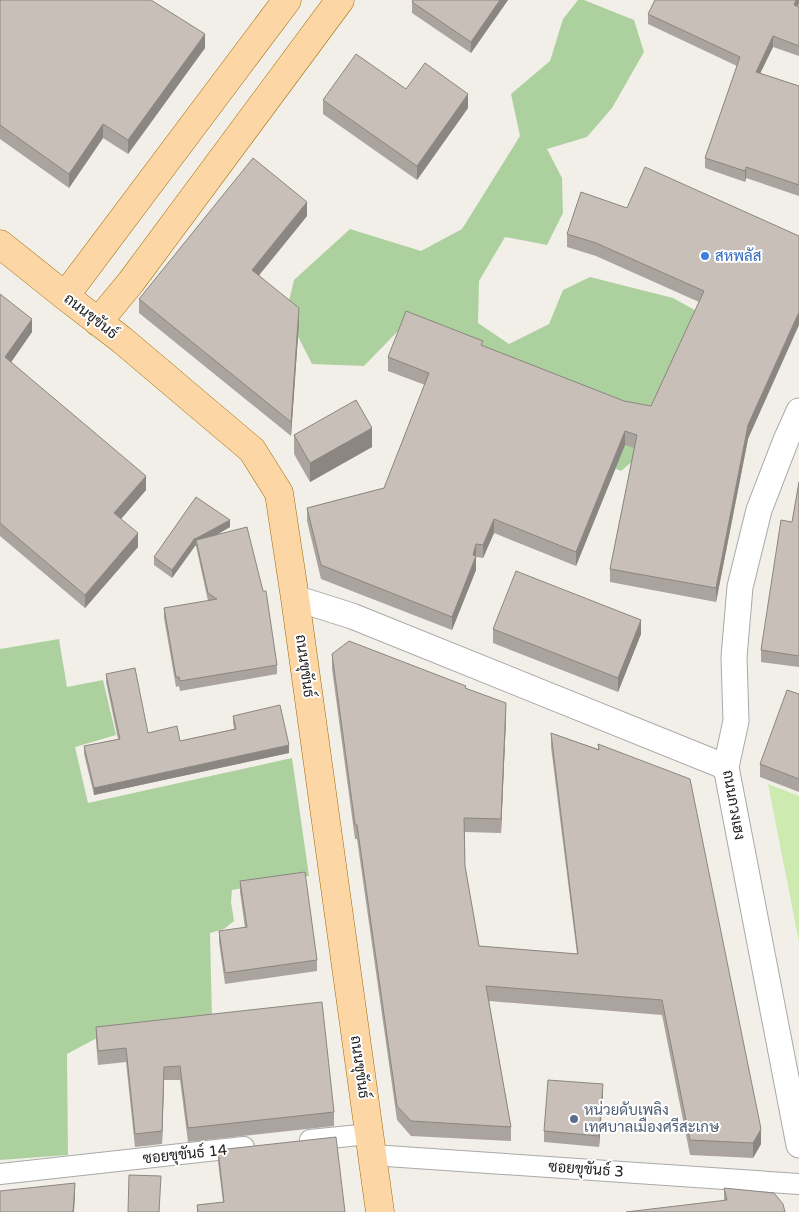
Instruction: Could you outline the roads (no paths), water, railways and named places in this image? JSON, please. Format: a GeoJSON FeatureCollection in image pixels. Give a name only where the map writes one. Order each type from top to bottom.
{"type":"FeatureCollection","features":[{"type":"Feature","properties":{"kind":"main road"},"geometry":{"type":"LineString","coordinates":[[65,296],[287,0]]}},
{"type":"Feature","properties":{"kind":"main road"},"geometry":{"type":"LineString","coordinates":[[98,322],[137,274],[340,0]]}},
{"type":"Feature","properties":{"kind":"main road","name":"ถนนขุขันธ์"},"geometry":{"type":"LineString","coordinates":[[0,244],[122,340],[252,450],[279,493],[380,1212]]}},
{"type":"Feature","properties":{"kind":"street","name":"ถนนกวงเฮง"},"geometry":{"type":"LineString","coordinates":[[799,411],[759,510],[740,587],[734,657],[736,721],[726,767],[799,1145]]}},
{"type":"Feature","properties":{"kind":"street"},"geometry":{"type":"LineString","coordinates":[[295,598],[352,616],[726,767]]}},
{"type":"Feature","properties":{"kind":"street"},"geometry":{"type":"LineString","coordinates":[[292,1142],[371,1144]]}},
{"type":"Feature","properties":{"kind":"street","name":"ซอยขุขันธ์ 3"},"geometry":{"type":"LineString","coordinates":[[371,1144],[799,1184]]}},
{"type":"Feature","properties":{"kind":"street","name":"ซอยขุขันธ์ 14"},"geometry":{"type":"LineString","coordinates":[[0,1174],[262,1146]]}},
{"type":"Feature","properties":{"kind":"place","name":"สหพลัส"},"geometry":{"type":"Point","coordinates":[705,256]}},
{"type":"Feature","properties":{"kind":"place","name":"หน่วยดับเพลิง เทศบาลเมืองศรีสะเกษ"},"geometry":{"type":"Point","coordinates":[574,1119]}}]}
